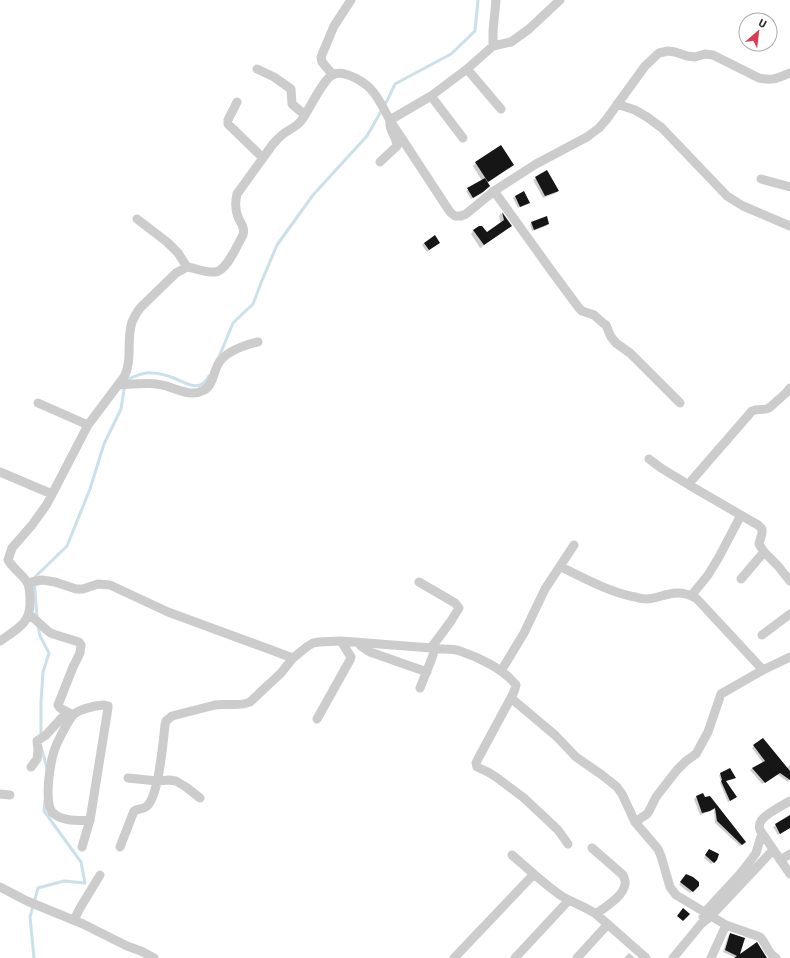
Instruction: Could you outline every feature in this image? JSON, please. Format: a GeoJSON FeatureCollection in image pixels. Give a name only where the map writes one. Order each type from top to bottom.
{"type":"FeatureCollection","features":[{"type":"Feature","properties":{"kind":"street"},"geometry":{"type":"LineString","coordinates":[[332,75],[322,62],[321,57],[334,26],[351,0]]}},
{"type":"Feature","properties":{"kind":"street"},"geometry":{"type":"LineString","coordinates":[[493,46],[496,0]]}},
{"type":"Feature","properties":{"kind":"street"},"geometry":{"type":"LineString","coordinates":[[387,116],[431,96],[467,69],[493,46],[511,42],[529,29],[560,0]]}},
{"type":"Feature","properties":{"kind":"street"},"geometry":{"type":"LineString","coordinates":[[30,583],[4,560],[47,504],[88,425],[123,384],[128,364],[129,336],[132,322],[136,314],[167,281],[176,273],[187,267],[207,272],[216,272],[224,268],[243,235],[244,230],[235,206],[237,194],[280,137],[287,131],[294,128],[302,120],[325,83],[332,75],[339,73],[346,74],[360,81],[374,92],[387,116],[448,209],[456,216],[461,216],[466,214],[494,191],[536,164],[587,137],[599,128],[645,66],[663,51],[675,52],[695,58],[705,54],[713,55],[759,78],[772,79],[790,74]]}},
{"type":"Feature","properties":{"kind":"street"},"geometry":{"type":"LineString","coordinates":[[257,68],[274,77],[291,89],[292,104],[305,115]]}},
{"type":"Feature","properties":{"kind":"street"},"geometry":{"type":"LineString","coordinates":[[467,69],[501,109]]}},
{"type":"Feature","properties":{"kind":"street"},"geometry":{"type":"LineString","coordinates":[[431,96],[463,138]]}},
{"type":"Feature","properties":{"kind":"street"},"geometry":{"type":"LineString","coordinates":[[237,102],[228,120],[228,124],[263,158]]}},
{"type":"Feature","properties":{"kind":"street"},"geometry":{"type":"LineString","coordinates":[[617,104],[635,110],[662,128],[727,196],[743,206],[790,226]]}},
{"type":"Feature","properties":{"kind":"street"},"geometry":{"type":"LineString","coordinates":[[380,162],[397,146],[397,142],[387,116]]}},
{"type":"Feature","properties":{"kind":"street"},"geometry":{"type":"LineString","coordinates":[[761,179],[790,187]]}},
{"type":"Feature","properties":{"kind":"street"},"geometry":{"type":"LineString","coordinates":[[494,191],[579,308],[582,311],[594,315],[606,325],[611,337],[616,343],[630,353],[680,403]]}},
{"type":"Feature","properties":{"kind":"street"},"geometry":{"type":"LineString","coordinates":[[137,219],[168,242],[178,253],[187,267]]}},
{"type":"Feature","properties":{"kind":"street"},"geometry":{"type":"LineString","coordinates":[[123,384],[153,383],[194,394],[201,392],[206,389],[210,383],[220,360],[240,347],[258,342]]}},
{"type":"Feature","properties":{"kind":"street"},"geometry":{"type":"LineString","coordinates":[[689,485],[752,411],[756,409],[765,410],[769,408],[790,388]]}},
{"type":"Feature","properties":{"kind":"street"},"geometry":{"type":"LineString","coordinates":[[38,402],[88,425]]}},
{"type":"Feature","properties":{"kind":"street"},"geometry":{"type":"LineString","coordinates":[[649,459],[689,485],[758,525],[762,529],[759,544],[764,552],[790,581]]}},
{"type":"Feature","properties":{"kind":"street"},"geometry":{"type":"LineString","coordinates":[[0,472],[52,494]]}},
{"type":"Feature","properties":{"kind":"street"},"geometry":{"type":"LineString","coordinates":[[691,596],[708,575],[741,515]]}},
{"type":"Feature","properties":{"kind":"street"},"geometry":{"type":"LineString","coordinates":[[501,671],[524,633],[550,580],[561,567],[574,545]]}},
{"type":"Feature","properties":{"kind":"street"},"geometry":{"type":"LineString","coordinates":[[741,579],[764,552]]}},
{"type":"Feature","properties":{"kind":"street"},"geometry":{"type":"LineString","coordinates":[[561,567],[606,588],[635,598],[646,599],[681,593],[697,599],[763,670]]}},
{"type":"Feature","properties":{"kind":"street"},"geometry":{"type":"LineString","coordinates":[[30,583],[42,580],[55,582],[76,589],[83,589],[98,584],[110,585],[168,612],[294,658]]}},
{"type":"Feature","properties":{"kind":"street"},"geometry":{"type":"LineString","coordinates":[[419,582],[455,603],[459,608],[433,648],[427,672],[420,688]]}},
{"type":"Feature","properties":{"kind":"street"},"geometry":{"type":"LineString","coordinates":[[30,583],[31,616],[53,634],[81,644],[80,653],[58,702],[58,706],[70,713]]}},
{"type":"Feature","properties":{"kind":"street"},"geometry":{"type":"LineString","coordinates":[[762,635],[790,614]]}},
{"type":"Feature","properties":{"kind":"street"},"geometry":{"type":"LineString","coordinates":[[0,641],[31,616]]}},
{"type":"Feature","properties":{"kind":"street"},"geometry":{"type":"LineString","coordinates":[[120,847],[134,811],[137,809],[144,809],[153,796],[157,781],[165,725],[168,719],[172,716],[215,705],[246,704],[250,702],[308,646],[313,643],[324,641],[358,642],[458,650],[472,655],[501,671],[513,681],[516,685],[515,689],[476,765],[524,798],[558,830],[568,844]]}},
{"type":"Feature","properties":{"kind":"street"},"geometry":{"type":"LineString","coordinates":[[317,719],[351,657],[341,641]]}},
{"type":"Feature","properties":{"kind":"street"},"geometry":{"type":"LineString","coordinates":[[358,642],[370,652],[427,672]]}},
{"type":"Feature","properties":{"kind":"street"},"geometry":{"type":"LineString","coordinates":[[635,822],[649,811],[656,798],[677,770],[696,754],[708,732],[721,694],[763,670],[790,657]]}},
{"type":"Feature","properties":{"kind":"street"},"geometry":{"type":"LineString","coordinates":[[511,698],[556,736],[576,757],[617,787],[622,794],[635,822],[658,849],[670,888],[676,895],[726,925],[760,937],[769,953],[776,958]]}},
{"type":"Feature","properties":{"kind":"street"},"geometry":{"type":"LineString","coordinates":[[31,767],[37,758],[37,741],[46,735],[70,713],[93,706],[108,706],[90,820],[82,847]]}},
{"type":"Feature","properties":{"kind":"street"},"geometry":{"type":"LineString","coordinates":[[70,713],[54,752],[50,768],[48,800],[53,812],[60,817],[76,820],[90,820]]}},
{"type":"Feature","properties":{"kind":"street"},"geometry":{"type":"LineString","coordinates":[[128,778],[176,781],[200,798]]}},
{"type":"Feature","properties":{"kind":"street"},"geometry":{"type":"LineString","coordinates":[[0,794],[10,794]]}},
{"type":"Feature","properties":{"kind":"street"},"geometry":{"type":"LineString","coordinates":[[790,801],[766,816],[761,820],[759,825],[762,834],[790,874]]}},
{"type":"Feature","properties":{"kind":"street"},"geometry":{"type":"LineString","coordinates":[[672,958],[701,924],[751,860],[756,853],[762,834]]}},
{"type":"Feature","properties":{"kind":"street"},"geometry":{"type":"LineString","coordinates":[[592,848],[623,875],[626,884],[620,894],[596,914]]}},
{"type":"Feature","properties":{"kind":"street"},"geometry":{"type":"LineString","coordinates":[[708,914],[773,850]]}},
{"type":"Feature","properties":{"kind":"street"},"geometry":{"type":"LineString","coordinates":[[780,860],[790,854]]}},
{"type":"Feature","properties":{"kind":"street"},"geometry":{"type":"LineString","coordinates":[[512,855],[555,891],[596,914],[646,958]]}},
{"type":"Feature","properties":{"kind":"street"},"geometry":{"type":"LineString","coordinates":[[454,958],[534,874]]}},
{"type":"Feature","properties":{"kind":"street"},"geometry":{"type":"LineString","coordinates":[[74,920],[100,875]]}},
{"type":"Feature","properties":{"kind":"street"},"geometry":{"type":"LineString","coordinates":[[0,887],[27,901],[74,920],[154,958]]}},
{"type":"Feature","properties":{"kind":"street"},"geometry":{"type":"LineString","coordinates":[[515,958],[569,900]]}},
{"type":"Feature","properties":{"kind":"street"},"geometry":{"type":"LineString","coordinates":[[577,958],[608,924]]}},
{"type":"Feature","properties":{"kind":"street"},"geometry":{"type":"LineString","coordinates":[[711,958],[726,925]]}},
{"type":"Feature","properties":{"kind":"building"},"geometry":{"type":"Polygon","coordinates":[[[501,145],[514,165],[488,182],[475,162],[501,145]]]}},
{"type":"Feature","properties":{"kind":"building"},"geometry":{"type":"Polygon","coordinates":[[[547,170],[559,191],[545,196],[535,177],[547,170]]]}},
{"type":"Feature","properties":{"kind":"building"},"geometry":{"type":"Polygon","coordinates":[[[485,178],[490,186],[473,198],[467,188],[485,178]]]}},
{"type":"Feature","properties":{"kind":"building"},"geometry":{"type":"Polygon","coordinates":[[[524,191],[530,203],[520,207],[515,196],[524,191]]]}},
{"type":"Feature","properties":{"kind":"building"},"geometry":{"type":"Polygon","coordinates":[[[502,212],[512,226],[484,245],[473,230],[479,226],[482,226],[487,232],[504,220],[502,212]]]}},
{"type":"Feature","properties":{"kind":"building"},"geometry":{"type":"Polygon","coordinates":[[[547,216],[549,224],[534,230],[531,222],[547,216]]]}},
{"type":"Feature","properties":{"kind":"building"},"geometry":{"type":"Polygon","coordinates":[[[435,235],[440,243],[429,250],[424,243],[435,235]]]}},
{"type":"Feature","properties":{"kind":"building"},"geometry":{"type":"Polygon","coordinates":[[[763,738],[790,771],[790,780],[780,773],[765,783],[752,768],[765,761],[753,745],[763,738]]]}},
{"type":"Feature","properties":{"kind":"building"},"geometry":{"type":"Polygon","coordinates":[[[730,768],[736,778],[726,781],[737,797],[730,801],[721,781],[720,773],[730,768]]]}},
{"type":"Feature","properties":{"kind":"building"},"geometry":{"type":"Polygon","coordinates":[[[703,793],[705,797],[710,796],[746,842],[742,845],[717,821],[715,808],[702,813],[696,796],[703,793]]]}},
{"type":"Feature","properties":{"kind":"building"},"geometry":{"type":"Polygon","coordinates":[[[790,815],[790,828],[780,834],[775,824],[790,815]]]}},
{"type":"Feature","properties":{"kind":"building"},"geometry":{"type":"Polygon","coordinates":[[[709,849],[719,854],[714,863],[705,855],[709,849]]]}},
{"type":"Feature","properties":{"kind":"building"},"geometry":{"type":"Polygon","coordinates":[[[686,874],[699,882],[699,886],[693,892],[680,882],[686,874]]]}},
{"type":"Feature","properties":{"kind":"building"},"geometry":{"type":"Polygon","coordinates":[[[683,908],[690,914],[683,921],[677,916],[683,908]]]}},
{"type":"Feature","properties":{"kind":"building"},"geometry":{"type":"Polygon","coordinates":[[[730,933],[745,938],[740,954],[757,942],[767,958],[734,958],[737,956],[725,950],[730,933]]]}},
{"type":"Feature","properties":{"kind":"waterway"},"geometry":{"type":"LineString","coordinates":[[219,357],[233,323],[253,304],[277,245],[313,195],[367,136],[395,84],[451,54],[475,31],[478,0]]}},
{"type":"Feature","properties":{"kind":"waterway"},"geometry":{"type":"LineString","coordinates":[[37,617],[34,578],[67,546],[90,489],[104,444],[121,409],[124,390],[128,379],[144,373],[154,373],[166,375],[196,386],[205,382],[209,376]]}},
{"type":"Feature","properties":{"kind":"waterway"},"geometry":{"type":"LineString","coordinates":[[38,626],[40,636],[49,653],[43,672],[41,737]]}},
{"type":"Feature","properties":{"kind":"waterway"},"geometry":{"type":"LineString","coordinates":[[41,747],[47,768]]}},
{"type":"Feature","properties":{"kind":"waterway"},"geometry":{"type":"LineString","coordinates":[[34,958],[30,917],[38,888],[64,881],[85,883],[81,862],[44,811],[45,800]]}}]}
